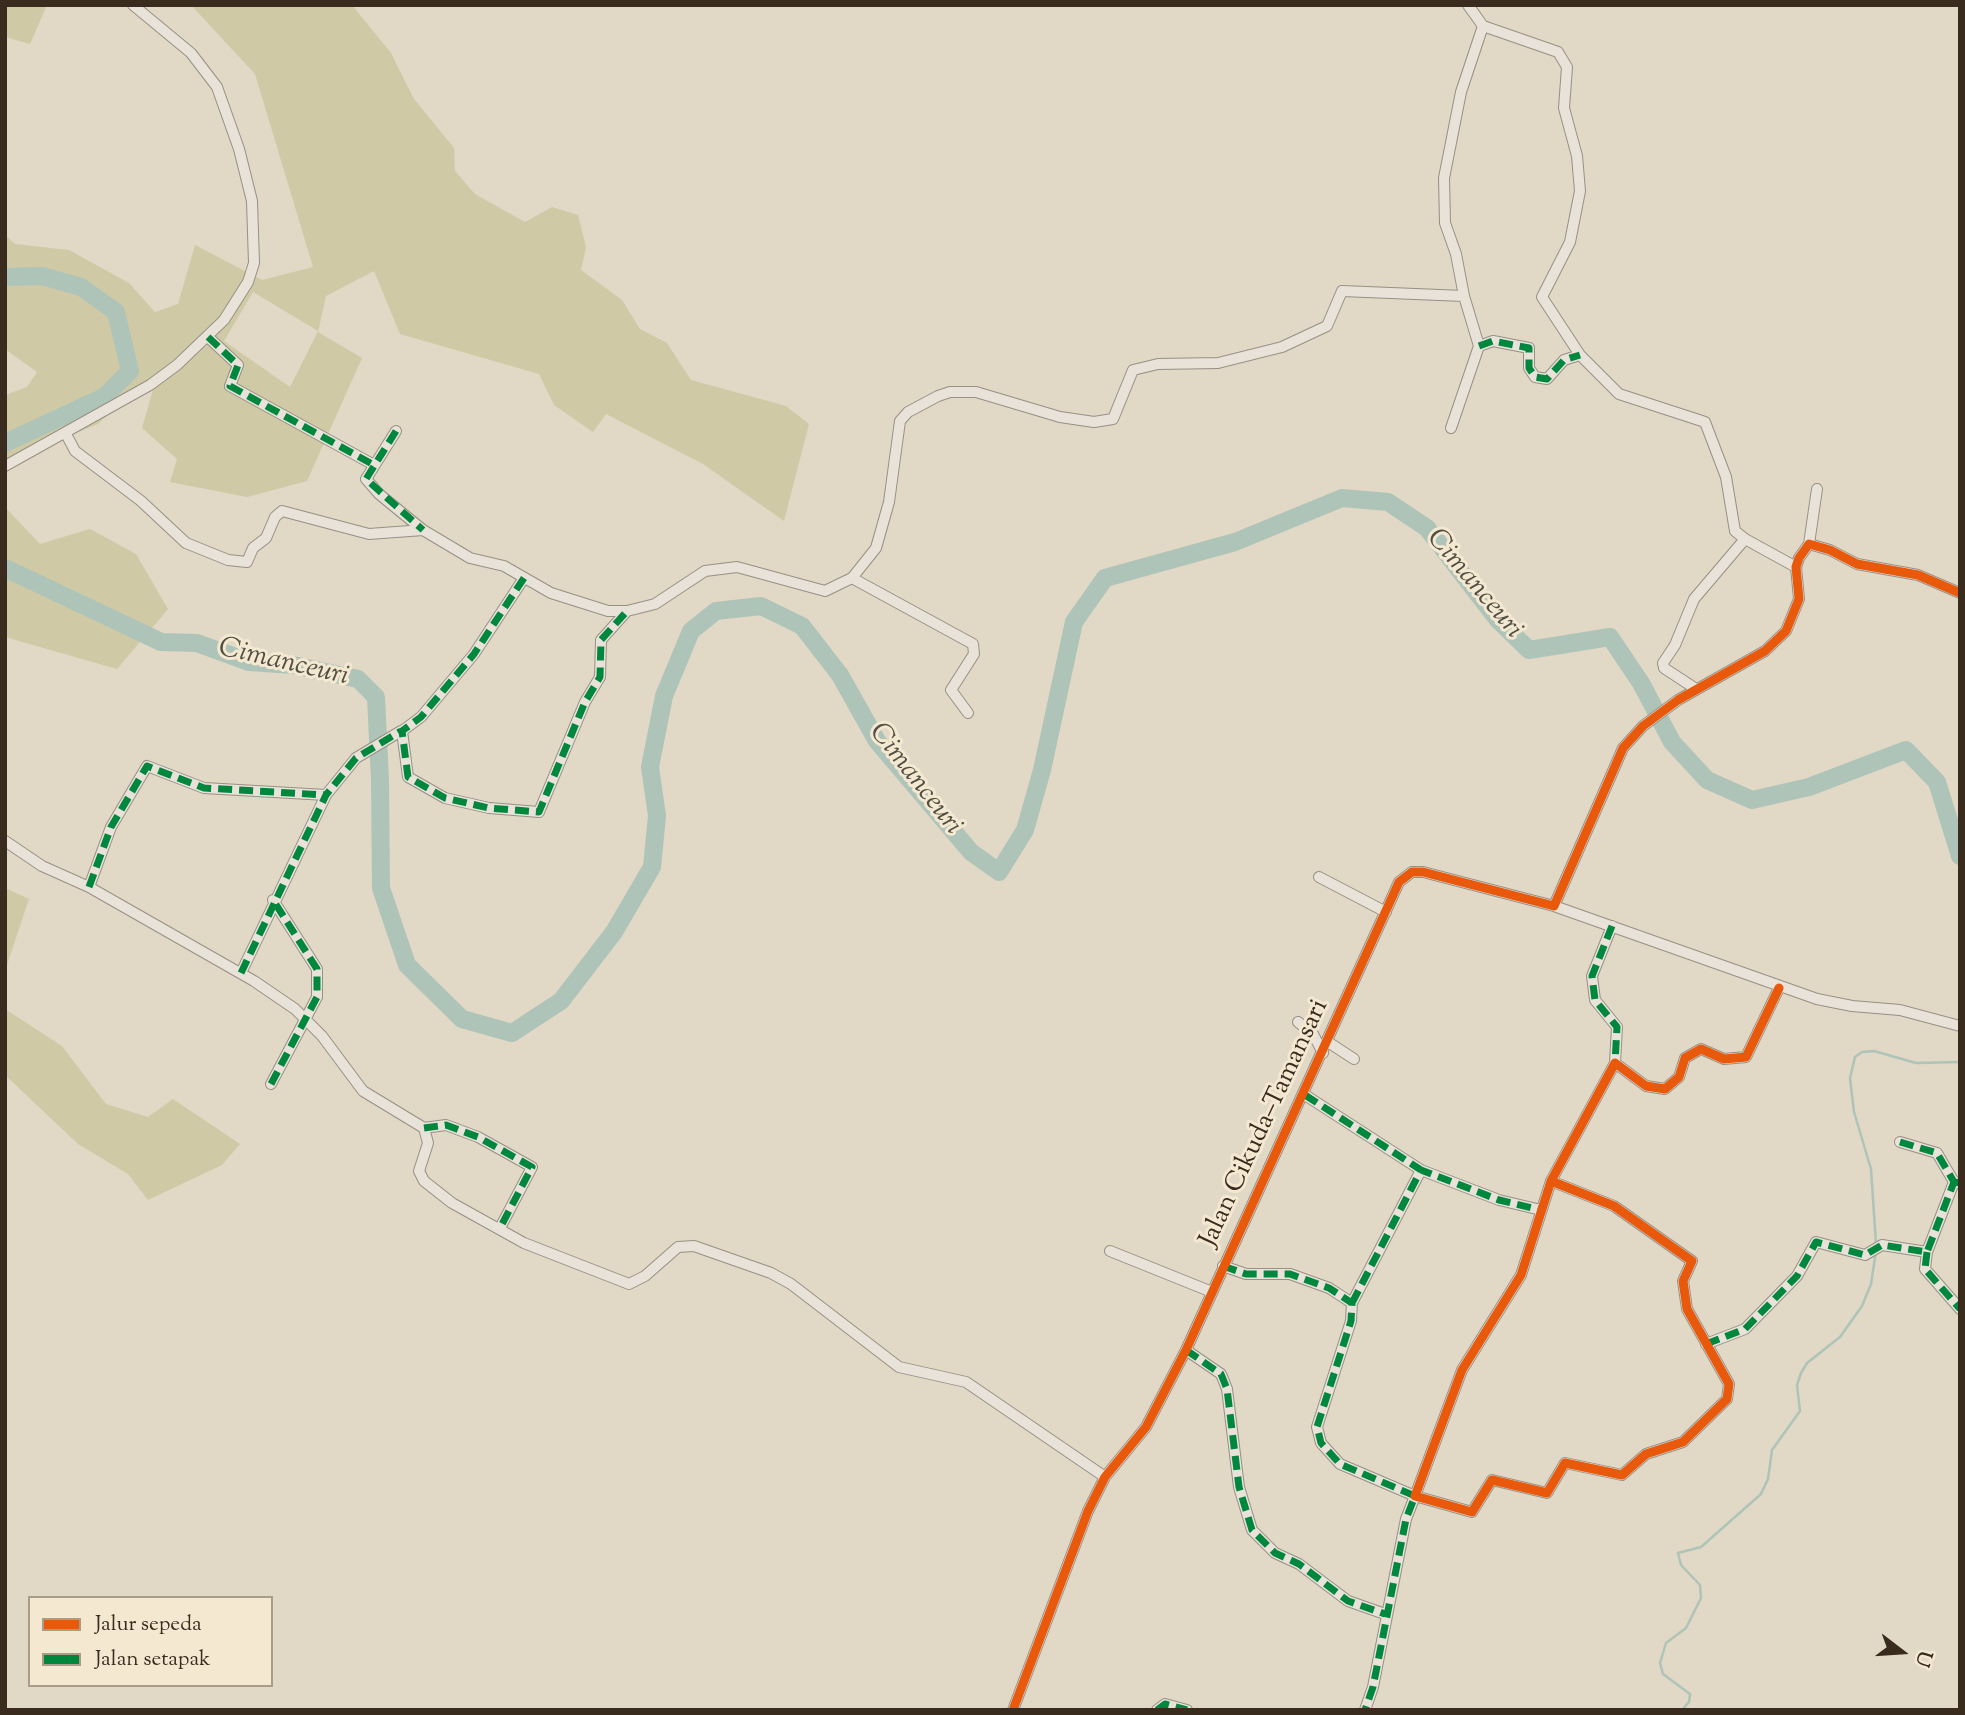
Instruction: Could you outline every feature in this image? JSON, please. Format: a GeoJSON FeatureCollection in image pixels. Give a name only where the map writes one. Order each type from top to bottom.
{"type":"FeatureCollection","features":[{"type":"Feature","properties":{"kind":"street"},"geometry":{"type":"LineString","coordinates":[[5,466],[150,385],[208,337],[237,302],[254,263],[256,242],[252,201],[239,149],[217,87],[191,53],[133,5]]}},
{"type":"Feature","properties":{"kind":"street"},"geometry":{"type":"LineString","coordinates":[[1468,5],[1483,26],[1558,51],[1565,59],[1564,108],[1577,156],[1580,191],[1570,242],[1542,297],[1580,355],[1619,394],[1705,422],[1726,477],[1735,531],[1796,568]]}},
{"type":"Feature","properties":{"kind":"street"},"geometry":{"type":"LineString","coordinates":[[1451,428],[1479,346],[1444,216],[1444,178],[1461,92],[1483,26]]}},
{"type":"Feature","properties":{"kind":"street"},"geometry":{"type":"LineString","coordinates":[[396,431],[366,479],[424,530],[470,558],[504,566],[551,593],[585,605],[627,611],[655,604],[714,568],[752,570],[825,591],[852,578],[869,559],[884,528],[900,421],[908,412],[939,396],[950,392],[976,392],[1060,417],[1094,422],[1113,419],[1133,370],[1158,364],[1218,363],[1282,347],[1327,326],[1342,291],[1464,296]]}},
{"type":"Feature","properties":{"kind":"street"},"geometry":{"type":"LineString","coordinates":[[208,337],[238,365],[230,386],[374,464]]}},
{"type":"Feature","properties":{"kind":"street"},"geometry":{"type":"LineString","coordinates":[[1479,346],[1493,341],[1529,348],[1528,368],[1535,377],[1546,379],[1564,360],[1580,355]]}},
{"type":"Feature","properties":{"kind":"street"},"geometry":{"type":"LineString","coordinates":[[66,433],[75,451],[141,501],[186,543],[228,560],[247,562],[253,548],[266,538],[275,517],[282,511],[369,534],[424,530]]}},
{"type":"Feature","properties":{"kind":"street"},"geometry":{"type":"LineString","coordinates":[[1817,489],[1810,544],[1799,558],[1796,568],[1799,600],[1786,631],[1765,652],[1678,700],[1643,726],[1623,748],[1614,763],[1554,906],[1779,988],[1852,1006],[1900,1010],[1960,1027]]}},
{"type":"Feature","properties":{"kind":"street"},"geometry":{"type":"LineString","coordinates":[[1696,689],[1664,668],[1663,663],[1675,645],[1694,599],[1745,539]]}},
{"type":"Feature","properties":{"kind":"street"},"geometry":{"type":"LineString","coordinates":[[1810,544],[1830,550],[1857,564],[1919,575],[1960,593]]}},
{"type":"Feature","properties":{"kind":"street"},"geometry":{"type":"LineString","coordinates":[[524,578],[474,654],[421,717],[402,731],[408,777],[445,798],[489,808],[539,812],[585,702],[600,677],[601,640],[627,611]]}},
{"type":"Feature","properties":{"kind":"street"},"geometry":{"type":"LineString","coordinates":[[852,578],[973,644],[974,654],[951,690],[968,713]]}},
{"type":"Feature","properties":{"kind":"street"},"geometry":{"type":"LineString","coordinates":[[241,973],[273,900],[326,795],[356,758],[401,731]]}},
{"type":"Feature","properties":{"kind":"street"},"geometry":{"type":"LineString","coordinates":[[89,887],[111,827],[147,766],[204,788],[326,795]]}},
{"type":"Feature","properties":{"kind":"street"},"geometry":{"type":"LineString","coordinates":[[5,841],[42,866],[89,887],[241,973],[304,1017],[363,1091],[425,1128],[446,1125],[457,1129],[478,1137],[532,1167],[500,1228]]}},
{"type":"Feature","properties":{"kind":"street","name":"Jalan Cikuda–Tamansari"},"geometry":{"type":"LineString","coordinates":[[1013,1710],[1088,1511],[1105,1477],[1146,1427],[1186,1350],[1305,1095],[1399,882],[1412,872],[1423,872],[1554,906]]}},
{"type":"Feature","properties":{"kind":"street"},"geometry":{"type":"LineString","coordinates":[[1318,877],[1386,912]]}},
{"type":"Feature","properties":{"kind":"street"},"geometry":{"type":"LineString","coordinates":[[271,1084],[304,1017],[317,997],[317,969],[273,900]]}},
{"type":"Feature","properties":{"kind":"street"},"geometry":{"type":"LineString","coordinates":[[1365,1710],[1373,1687],[1385,1614],[1406,1518],[1462,1370],[1521,1275],[1551,1181],[1615,1063],[1617,1027],[1595,1000],[1592,976],[1612,926]]}},
{"type":"Feature","properties":{"kind":"street"},"geometry":{"type":"LineString","coordinates":[[1615,1063],[1646,1086],[1665,1088],[1679,1077],[1685,1058],[1701,1049],[1724,1059],[1746,1057],[1779,988]]}},
{"type":"Feature","properties":{"kind":"street"},"geometry":{"type":"LineString","coordinates":[[1298,1022],[1313,1034],[1323,1053]]}},
{"type":"Feature","properties":{"kind":"street"},"geometry":{"type":"LineString","coordinates":[[1328,1042],[1354,1059]]}},
{"type":"Feature","properties":{"kind":"street"},"geometry":{"type":"LineString","coordinates":[[1305,1095],[1422,1170],[1499,1200],[1541,1210]]}},
{"type":"Feature","properties":{"kind":"street"},"geometry":{"type":"LineString","coordinates":[[425,1128],[428,1143],[419,1171],[424,1181],[452,1203],[524,1243],[629,1284],[645,1276],[678,1247],[694,1245],[771,1273],[792,1284],[898,1367],[966,1382],[1105,1477]]}},
{"type":"Feature","properties":{"kind":"street"},"geometry":{"type":"LineString","coordinates":[[1900,1142],[1937,1153],[1957,1182],[1927,1252],[1925,1269],[1960,1309]]}},
{"type":"Feature","properties":{"kind":"street"},"geometry":{"type":"LineString","coordinates":[[1422,1170],[1352,1303],[1350,1321],[1317,1427],[1321,1443],[1340,1464],[1415,1496],[1472,1512],[1492,1480],[1547,1493],[1565,1463],[1622,1475],[1646,1454],[1683,1442],[1727,1399],[1729,1384],[1687,1309],[1683,1281],[1692,1261],[1614,1206],[1551,1181]]}},
{"type":"Feature","properties":{"kind":"street"},"geometry":{"type":"LineString","coordinates":[[1706,1344],[1745,1329],[1797,1276],[1816,1242],[1865,1255],[1882,1245],[1927,1252]]}},
{"type":"Feature","properties":{"kind":"street"},"geometry":{"type":"LineString","coordinates":[[1110,1251],[1212,1292]]}},
{"type":"Feature","properties":{"kind":"street"},"geometry":{"type":"LineString","coordinates":[[1223,1266],[1246,1274],[1290,1274],[1329,1288],[1352,1303]]}},
{"type":"Feature","properties":{"kind":"street"},"geometry":{"type":"LineString","coordinates":[[1186,1350],[1221,1374],[1227,1389],[1239,1487],[1252,1530],[1275,1553],[1299,1564],[1348,1601],[1385,1614]]}},
{"type":"Feature","properties":{"kind":"street"},"geometry":{"type":"LineString","coordinates":[[1157,1710],[1165,1704],[1187,1710]]}},
{"type":"Feature","properties":{"kind":"shaded area"},"geometry":{"type":"Polygon","coordinates":[[[5,5],[47,5],[30,44],[5,37],[5,5]]]}},
{"type":"Feature","properties":{"kind":"shaded area"},"geometry":{"type":"Polygon","coordinates":[[[191,5],[352,5],[391,53],[414,99],[454,148],[455,171],[475,194],[525,222],[552,207],[578,215],[586,247],[581,270],[622,300],[640,329],[667,343],[691,380],[786,406],[809,424],[784,521],[703,464],[606,414],[593,432],[554,405],[539,374],[400,334],[374,271],[326,296],[318,332],[362,358],[307,481],[247,497],[170,482],[177,459],[142,428],[154,386],[143,383],[98,424],[9,460],[5,469],[5,395],[27,387],[37,372],[5,349],[5,235],[15,244],[69,250],[129,283],[155,312],[178,304],[195,245],[262,280],[313,267],[255,74],[191,5]],[[253,292],[224,341],[290,387],[318,331],[253,292]]]}},
{"type":"Feature","properties":{"kind":"shaded area"},"geometry":{"type":"Polygon","coordinates":[[[5,507],[40,544],[90,529],[136,554],[168,609],[117,669],[5,637],[5,507]]]}},
{"type":"Feature","properties":{"kind":"shaded area"},"geometry":{"type":"Polygon","coordinates":[[[5,888],[29,899],[5,971],[5,888]]]}},
{"type":"Feature","properties":{"kind":"shaded area"},"geometry":{"type":"Polygon","coordinates":[[[5,1009],[62,1046],[106,1104],[148,1117],[173,1099],[240,1144],[222,1165],[148,1200],[128,1174],[78,1144],[5,1075],[5,1009]]]}},
{"type":"Feature","properties":{"kind":"waterway","name":"Cimanceuri"},"geometry":{"type":"LineString","coordinates":[[5,277],[42,276],[81,287],[116,312],[130,371],[104,397],[5,443]]}},
{"type":"Feature","properties":{"kind":"waterway","name":"Cimanceuri"},"geometry":{"type":"LineString","coordinates":[[5,568],[161,642],[197,643],[249,662],[293,665],[358,679],[376,697],[381,888],[407,965],[462,1019],[512,1033],[561,1001],[614,932],[652,867],[657,816],[650,767],[664,696],[691,631],[716,611],[761,606],[802,626],[840,675],[877,741],[971,852],[999,872],[1025,830],[1042,770],[1074,622],[1105,578],[1235,542],[1342,498],[1388,502],[1427,528],[1498,620],[1529,650],[1610,637],[1641,683],[1672,742],[1707,780],[1752,800],[1809,787],[1906,750],[1937,782],[1960,856]]}},
{"type":"Feature","properties":{"kind":"waterway"},"geometry":{"type":"LineString","coordinates":[[1876,1244],[1871,1169],[1854,1112],[1850,1078],[1855,1057],[1862,1052],[1874,1051],[1916,1063],[1960,1062]]}},
{"type":"Feature","properties":{"kind":"waterway"},"geometry":{"type":"LineString","coordinates":[[1682,1710],[1689,1702],[1690,1694],[1663,1674],[1660,1663],[1666,1643],[1686,1628],[1701,1598],[1700,1585],[1681,1565],[1678,1553],[1701,1547],[1761,1494],[1768,1479],[1772,1450],[1800,1411],[1797,1385],[1801,1373],[1807,1363],[1840,1337],[1862,1306],[1871,1284],[1876,1251]]}},
{"type":"Feature","properties":{"kind":"marked path"},"geometry":{"type":"LineString","coordinates":[[208,337],[238,365],[230,386],[374,465]]}},
{"type":"Feature","properties":{"kind":"marked path"},"geometry":{"type":"LineString","coordinates":[[1479,346],[1493,341],[1529,348],[1529,368],[1535,377],[1547,379],[1564,360],[1580,355]]}},
{"type":"Feature","properties":{"kind":"marked path"},"geometry":{"type":"LineString","coordinates":[[396,431],[366,479],[423,530]]}},
{"type":"Feature","properties":{"kind":"marked path"},"geometry":{"type":"LineString","coordinates":[[524,578],[474,654],[421,717],[402,731],[408,777],[445,798],[489,808],[539,812],[585,702],[600,677],[601,640],[627,611]]}},
{"type":"Feature","properties":{"kind":"marked path"},"geometry":{"type":"LineString","coordinates":[[241,973],[326,795],[356,758],[401,731]]}},
{"type":"Feature","properties":{"kind":"marked path"},"geometry":{"type":"LineString","coordinates":[[89,887],[111,827],[147,766],[204,788],[326,795]]}},
{"type":"Feature","properties":{"kind":"marked path"},"geometry":{"type":"LineString","coordinates":[[271,1084],[317,997],[317,969],[273,900]]}},
{"type":"Feature","properties":{"kind":"marked path"},"geometry":{"type":"LineString","coordinates":[[1612,926],[1592,976],[1595,1000],[1617,1027],[1615,1063]]}},
{"type":"Feature","properties":{"kind":"marked path"},"geometry":{"type":"LineString","coordinates":[[1305,1095],[1421,1170]]}},
{"type":"Feature","properties":{"kind":"marked path"},"geometry":{"type":"LineString","coordinates":[[424,1128],[446,1125],[478,1137],[532,1167],[500,1228]]}},
{"type":"Feature","properties":{"kind":"marked path"},"geometry":{"type":"LineString","coordinates":[[1900,1142],[1937,1153],[1954,1182],[1960,1183]]}},
{"type":"Feature","properties":{"kind":"marked path"},"geometry":{"type":"LineString","coordinates":[[1352,1303],[1421,1170],[1499,1200],[1541,1210]]}},
{"type":"Feature","properties":{"kind":"marked path"},"geometry":{"type":"LineString","coordinates":[[1706,1344],[1745,1329],[1797,1276],[1816,1242],[1865,1255],[1882,1245],[1927,1252],[1954,1182]]}},
{"type":"Feature","properties":{"kind":"marked path"},"geometry":{"type":"LineString","coordinates":[[1927,1252],[1925,1269],[1960,1309]]}},
{"type":"Feature","properties":{"kind":"marked path"},"geometry":{"type":"LineString","coordinates":[[1223,1266],[1246,1274],[1290,1274],[1329,1288],[1352,1303],[1351,1321],[1317,1427],[1321,1443],[1340,1464],[1415,1496],[1406,1519],[1373,1687],[1365,1710]]}},
{"type":"Feature","properties":{"kind":"marked path"},"geometry":{"type":"LineString","coordinates":[[1186,1350],[1221,1374],[1227,1389],[1239,1487],[1252,1530],[1275,1553],[1299,1564],[1348,1601],[1385,1614]]}},
{"type":"Feature","properties":{"kind":"marked path"},"geometry":{"type":"LineString","coordinates":[[1157,1710],[1165,1704],[1187,1710]]}},
{"type":"Feature","properties":{"kind":"cycle path"},"geometry":{"type":"LineString","coordinates":[[1013,1710],[1088,1511],[1105,1477],[1146,1427],[1186,1350],[1399,882],[1412,872],[1423,872],[1554,906],[1623,748],[1643,726],[1678,700],[1765,651],[1786,631],[1799,599],[1796,567],[1809,544],[1830,550],[1857,564],[1918,575],[1960,593]]}},
{"type":"Feature","properties":{"kind":"cycle path"},"geometry":{"type":"LineString","coordinates":[[1551,1181],[1614,1206],[1692,1261],[1683,1281],[1687,1309],[1729,1384],[1727,1399],[1683,1442],[1646,1454],[1622,1475],[1565,1463],[1547,1493],[1492,1480],[1472,1512],[1415,1496],[1462,1370],[1521,1275],[1551,1181],[1615,1063],[1646,1086],[1665,1089],[1679,1077],[1685,1058],[1701,1049],[1724,1059],[1746,1057],[1779,988]]}}]}
